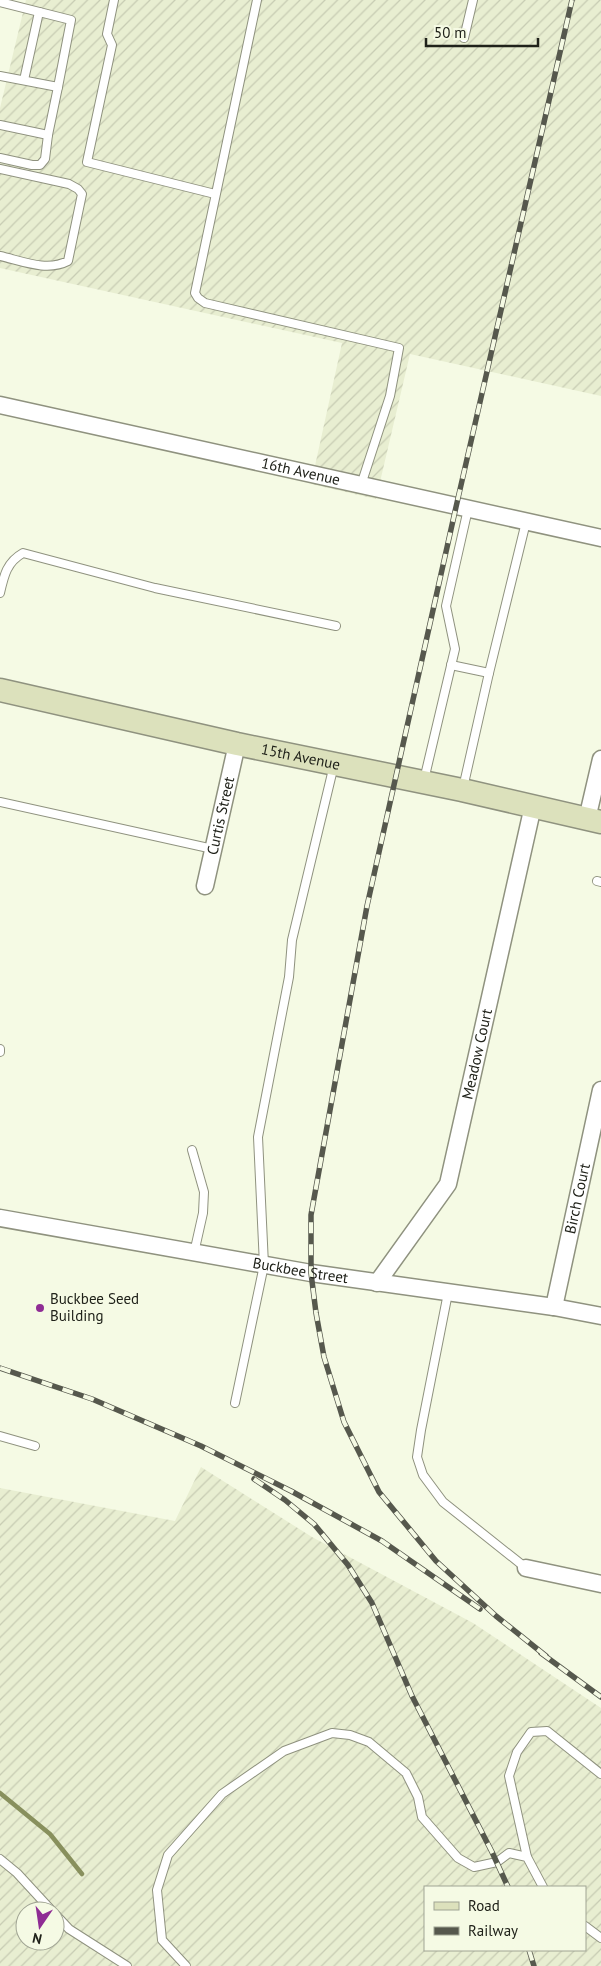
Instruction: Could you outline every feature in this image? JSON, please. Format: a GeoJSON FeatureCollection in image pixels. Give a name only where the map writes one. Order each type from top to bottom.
{"type":"FeatureCollection","features":[{"type":"Feature","properties":{"kind":"main road","name":"15th Avenue"},"geometry":{"type":"LineString","coordinates":[[0,690],[237,744],[462,790],[594,821]]}},
{"type":"Feature","properties":{"kind":"street","name":"16th Avenue"},"geometry":{"type":"LineString","coordinates":[[0,405],[601,538]]}},
{"type":"Feature","properties":{"kind":"street","name":"Curtis Street"},"geometry":{"type":"LineString","coordinates":[[205,886],[237,744]]}},
{"type":"Feature","properties":{"kind":"street"},"geometry":{"type":"LineString","coordinates":[[594,821],[601,759]]}},
{"type":"Feature","properties":{"kind":"street","name":"Meadow Court"},"geometry":{"type":"LineString","coordinates":[[376,1283],[448,1184],[533,806]]}},
{"type":"Feature","properties":{"kind":"street","name":"Birch Court"},"geometry":{"type":"LineString","coordinates":[[554,1307],[601,1090]]}},
{"type":"Feature","properties":{"kind":"street","name":"Buckbee Street"},"geometry":{"type":"LineString","coordinates":[[0,1218],[264,1265],[376,1283],[554,1307],[601,1316]]}},
{"type":"Feature","properties":{"kind":"street"},"geometry":{"type":"LineString","coordinates":[[526,1568],[601,1584]]}},
{"type":"Feature","properties":{"kind":"lane"},"geometry":{"type":"LineString","coordinates":[[114,0],[107,34],[112,45],[87,162],[215,194]]}},
{"type":"Feature","properties":{"kind":"lane"},"geometry":{"type":"LineString","coordinates":[[257,0],[195,293],[205,303],[399,348],[390,396],[361,485]]}},
{"type":"Feature","properties":{"kind":"lane"},"geometry":{"type":"LineString","coordinates":[[464,38],[473,0]]}},
{"type":"Feature","properties":{"kind":"lane"},"geometry":{"type":"LineString","coordinates":[[0,2],[71,20],[45,159],[40,165],[32,165],[0,158]]}},
{"type":"Feature","properties":{"kind":"lane"},"geometry":{"type":"LineString","coordinates":[[24,80],[39,12]]}},
{"type":"Feature","properties":{"kind":"lane"},"geometry":{"type":"LineString","coordinates":[[0,76],[58,87]]}},
{"type":"Feature","properties":{"kind":"lane"},"geometry":{"type":"LineString","coordinates":[[0,125],[48,135]]}},
{"type":"Feature","properties":{"kind":"lane"},"geometry":{"type":"LineString","coordinates":[[0,169],[69,184],[78,189],[82,194],[68,261],[59,266],[47,267],[0,256]]}},
{"type":"Feature","properties":{"kind":"lane"},"geometry":{"type":"LineString","coordinates":[[424,782],[455,649],[446,606],[468,509]]}},
{"type":"Feature","properties":{"kind":"lane"},"geometry":{"type":"LineString","coordinates":[[462,790],[526,522]]}},
{"type":"Feature","properties":{"kind":"lane"},"geometry":{"type":"LineString","coordinates":[[0,593],[8,566],[14,558],[23,553],[155,588],[336,626]]}},
{"type":"Feature","properties":{"kind":"lane"},"geometry":{"type":"LineString","coordinates":[[451,665],[489,673]]}},
{"type":"Feature","properties":{"kind":"lane"},"geometry":{"type":"LineString","coordinates":[[235,1403],[264,1265],[258,1137],[290,977],[292,940],[335,764]]}},
{"type":"Feature","properties":{"kind":"lane"},"geometry":{"type":"LineString","coordinates":[[0,802],[213,848]]}},
{"type":"Feature","properties":{"kind":"lane"},"geometry":{"type":"LineString","coordinates":[[192,1150],[204,1192],[203,1213],[194,1253]]}},
{"type":"Feature","properties":{"kind":"lane"},"geometry":{"type":"LineString","coordinates":[[448,1293],[417,1457],[423,1476],[443,1502],[526,1568]]}},
{"type":"Feature","properties":{"kind":"lane"},"geometry":{"type":"LineString","coordinates":[[0,1436],[35,1446]]}},
{"type":"Feature","properties":{"kind":"lane"},"geometry":{"type":"LineString","coordinates":[[542,1886],[527,1857],[509,1776],[516,1752],[531,1732],[547,1731],[601,1774]]}},
{"type":"Feature","properties":{"kind":"lane"},"geometry":{"type":"LineString","coordinates":[[186,1966],[162,1940],[157,1890],[168,1855],[222,1794],[284,1751],[332,1733],[350,1735],[369,1742],[406,1773],[418,1797],[422,1818],[458,1858],[474,1867],[497,1862],[509,1853],[527,1857]]}},
{"type":"Feature","properties":{"kind":"lane"},"geometry":{"type":"LineString","coordinates":[[0,1860],[17,1873],[43,1901]]}},
{"type":"Feature","properties":{"kind":"lane"},"geometry":{"type":"LineString","coordinates":[[65,1925],[127,1966]]}},
{"type":"Feature","properties":{"kind":"lane"},"geometry":{"type":"LineString","coordinates":[[586,1927],[601,1938]]}},
{"type":"Feature","properties":{"kind":"shaded area"},"geometry":{"type":"Polygon","coordinates":[[[26,0],[601,0],[601,396],[410,354],[376,499],[311,484],[342,343],[0,268],[0,108],[26,0]]]}},
{"type":"Feature","properties":{"kind":"shaded area"},"geometry":{"type":"Polygon","coordinates":[[[201,1467],[312,1537],[473,1623],[601,1708],[601,1966],[0,1966],[0,1488],[175,1521],[201,1467]]]}},
{"type":"Feature","properties":{"kind":"waterway"},"geometry":{"type":"LineString","coordinates":[[0,1793],[50,1834],[82,1874]]}},
{"type":"Feature","properties":{"kind":"railway"},"geometry":{"type":"LineString","coordinates":[[546,1656],[496,1616],[436,1561],[379,1492],[344,1422],[324,1357],[311,1273],[311,1215],[367,906],[572,0]]}},
{"type":"Feature","properties":{"kind":"railway"},"geometry":{"type":"LineString","coordinates":[[0,1368],[92,1399],[201,1446],[291,1491],[382,1541],[480,1609]]}},
{"type":"Feature","properties":{"kind":"railway"},"geometry":{"type":"LineString","coordinates":[[254,1479],[285,1500],[314,1524],[348,1565],[372,1603],[412,1696],[508,1886]]}},
{"type":"Feature","properties":{"kind":"railway"},"geometry":{"type":"LineString","coordinates":[[541,1653],[601,1697]]}},
{"type":"Feature","properties":{"kind":"railway"},"geometry":{"type":"LineString","coordinates":[[529,1951],[534,1966]]}},
{"type":"Feature","properties":{"kind":"place","name":"Buckbee Seed Building"},"geometry":{"type":"Point","coordinates":[40,1308]}}]}
